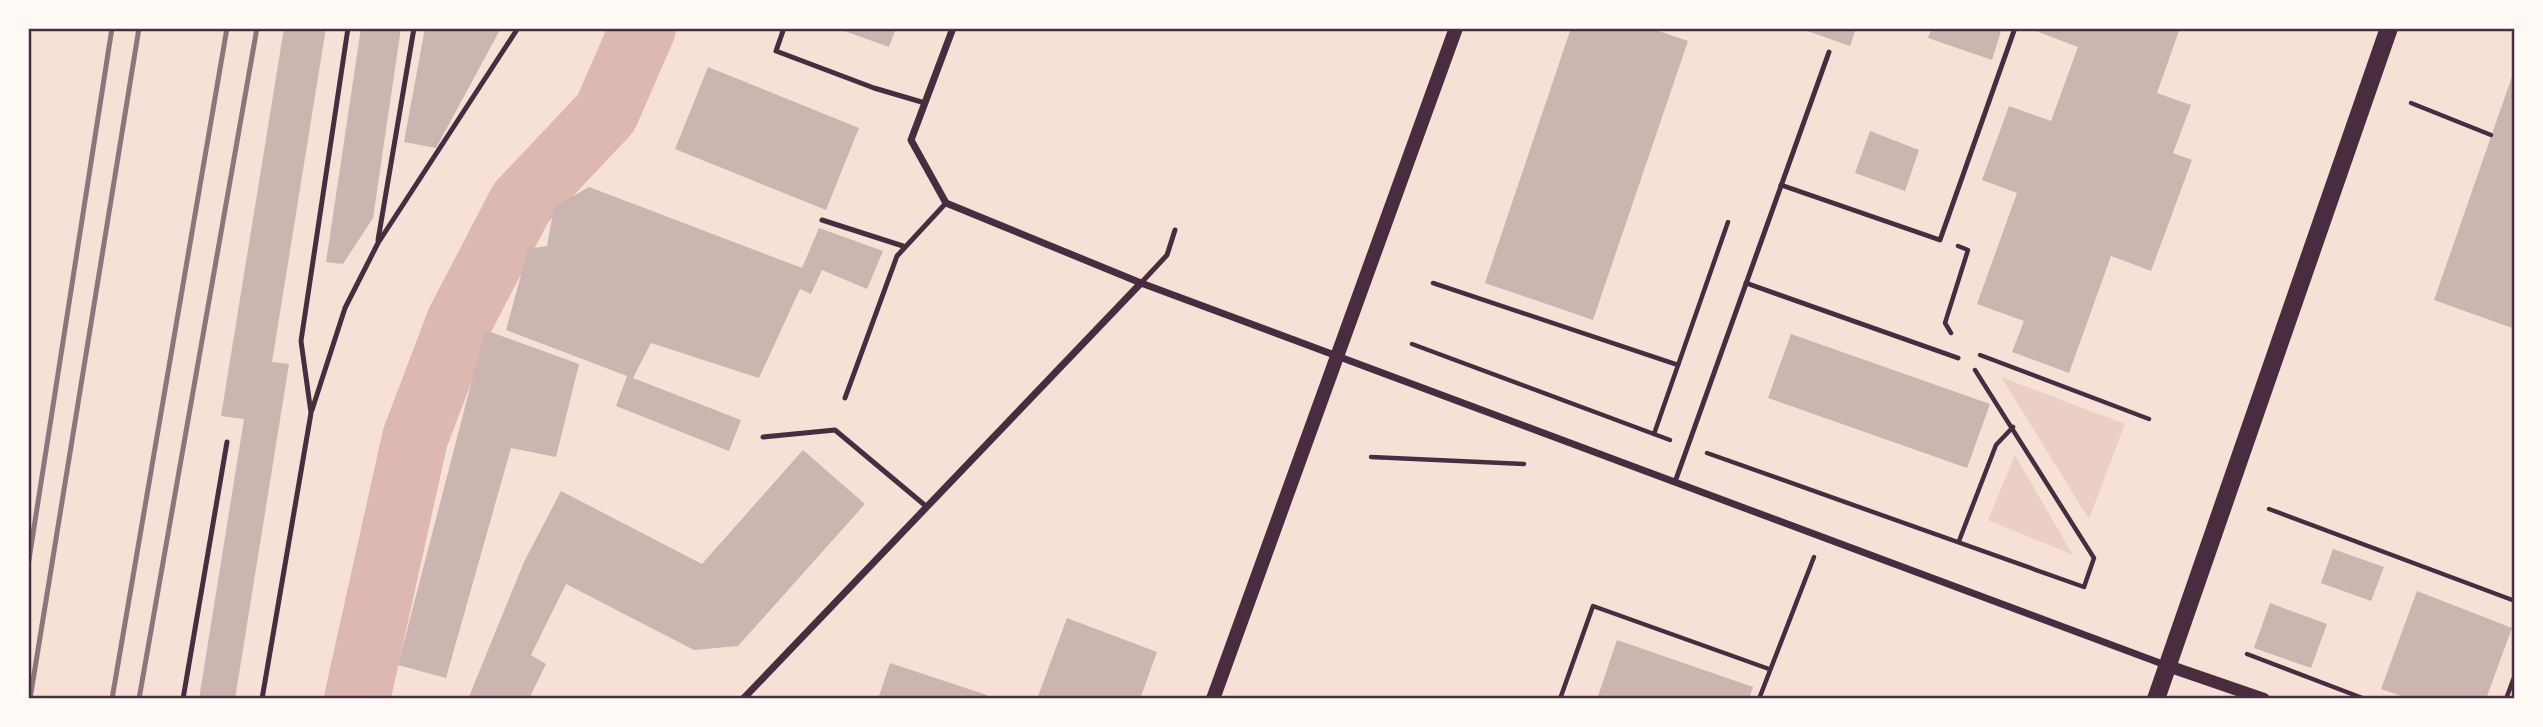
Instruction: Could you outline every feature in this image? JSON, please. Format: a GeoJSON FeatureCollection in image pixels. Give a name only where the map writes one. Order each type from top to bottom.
{"type":"FeatureCollection","features":[{"type":"Feature","properties":{"kind":"main road"},"geometry":{"type":"LineString","coordinates":[[1213,699],[1456,28]]}},
{"type":"Feature","properties":{"kind":"main road"},"geometry":{"type":"LineString","coordinates":[[2156,699],[2389,28]]}},
{"type":"Feature","properties":{"kind":"street"},"geometry":{"type":"LineString","coordinates":[[953,28],[911,140],[946,203],[1141,284],[2168,666],[2264,699]]}},
{"type":"Feature","properties":{"kind":"street"},"geometry":{"type":"LineString","coordinates":[[743,699],[1141,284]]}},
{"type":"Feature","properties":{"kind":"lane"},"geometry":{"type":"LineString","coordinates":[[311,413],[301,341],[348,28]]}},
{"type":"Feature","properties":{"kind":"lane"},"geometry":{"type":"LineString","coordinates":[[378,243],[414,28]]}},
{"type":"Feature","properties":{"kind":"lane"},"geometry":{"type":"LineString","coordinates":[[262,699],[311,413],[345,308],[378,243],[519,28]]}},
{"type":"Feature","properties":{"kind":"lane"},"geometry":{"type":"LineString","coordinates":[[784,28],[776,51],[874,88],[925,103]]}},
{"type":"Feature","properties":{"kind":"lane"},"geometry":{"type":"LineString","coordinates":[[1781,185],[1941,240],[2015,28]]}},
{"type":"Feature","properties":{"kind":"lane"},"geometry":{"type":"LineString","coordinates":[[1675,482],[1829,52]]}},
{"type":"Feature","properties":{"kind":"lane"},"geometry":{"type":"LineString","coordinates":[[845,398],[897,256],[903,246],[946,203]]}},
{"type":"Feature","properties":{"kind":"lane"},"geometry":{"type":"LineString","coordinates":[[822,220],[903,246]]}},
{"type":"Feature","properties":{"kind":"lane"},"geometry":{"type":"LineString","coordinates":[[1141,284],[1167,255],[1175,230]]}},
{"type":"Feature","properties":{"kind":"lane"},"geometry":{"type":"LineString","coordinates":[[1746,283],[1958,358]]}},
{"type":"Feature","properties":{"kind":"lane"},"geometry":{"type":"LineString","coordinates":[[763,437],[835,430],[927,507]]}},
{"type":"Feature","properties":{"kind":"lane"},"geometry":{"type":"LineString","coordinates":[[183,699],[227,442]]}},
{"type":"Feature","properties":{"kind":"path"},"geometry":{"type":"LineString","coordinates":[[2411,103],[2491,135]]}},
{"type":"Feature","properties":{"kind":"path"},"geometry":{"type":"LineString","coordinates":[[1654,434],[1728,222]]}},
{"type":"Feature","properties":{"kind":"path"},"geometry":{"type":"LineString","coordinates":[[1941,240],[1968,250],[1945,323],[1955,340]]}},
{"type":"Feature","properties":{"kind":"path"},"geometry":{"type":"LineString","coordinates":[[1433,283],[1678,365]]}},
{"type":"Feature","properties":{"kind":"path"},"geometry":{"type":"LineString","coordinates":[[1412,344],[1654,434],[2084,587],[2094,558],[1968,359]]}},
{"type":"Feature","properties":{"kind":"path"},"geometry":{"type":"LineString","coordinates":[[1990,359],[2149,419]]}},
{"type":"Feature","properties":{"kind":"path"},"geometry":{"type":"LineString","coordinates":[[1959,541],[1996,445],[2013,428]]}},
{"type":"Feature","properties":{"kind":"path"},"geometry":{"type":"LineString","coordinates":[[1371,457],[1524,464]]}},
{"type":"Feature","properties":{"kind":"path"},"geometry":{"type":"LineString","coordinates":[[2269,509],[2515,601]]}},
{"type":"Feature","properties":{"kind":"path"},"geometry":{"type":"LineString","coordinates":[[1759,699],[1822,537]]}},
{"type":"Feature","properties":{"kind":"path"},"geometry":{"type":"LineString","coordinates":[[1560,699],[1593,607],[1769,669]]}},
{"type":"Feature","properties":{"kind":"path"},"geometry":{"type":"LineString","coordinates":[[2247,654],[2365,699]]}},
{"type":"Feature","properties":{"kind":"path"},"geometry":{"type":"LineString","coordinates":[[2506,699],[2515,675]]}},
{"type":"Feature","properties":{"kind":"shaded area"},"geometry":{"type":"Polygon","coordinates":[[[2001,377],[2125,424],[2089,519],[2001,377]]]}},
{"type":"Feature","properties":{"kind":"shaded area"},"geometry":{"type":"Polygon","coordinates":[[[2015,455],[2073,555],[1988,520],[2015,455]]]}},
{"type":"Feature","properties":{"kind":"building"},"geometry":{"type":"Polygon","coordinates":[[[284,28],[326,28],[272,362],[289,364],[235,699],[199,699],[244,419],[221,416],[284,28]]]}},
{"type":"Feature","properties":{"kind":"building"},"geometry":{"type":"Polygon","coordinates":[[[361,28],[401,28],[373,218],[343,264],[326,262],[361,28]]]}},
{"type":"Feature","properties":{"kind":"building"},"geometry":{"type":"Polygon","coordinates":[[[425,28],[501,28],[436,148],[404,142],[425,28]]]}},
{"type":"Feature","properties":{"kind":"building"},"geometry":{"type":"Polygon","coordinates":[[[836,28],[896,28],[889,47],[836,28]]]}},
{"type":"Feature","properties":{"kind":"building"},"geometry":{"type":"Polygon","coordinates":[[[1571,28],[1650,28],[1688,41],[1593,320],[1485,283],[1571,28]]]}},
{"type":"Feature","properties":{"kind":"building"},"geometry":{"type":"Polygon","coordinates":[[[1799,28],[1856,28],[1850,46],[1799,28]]]}},
{"type":"Feature","properties":{"kind":"building"},"geometry":{"type":"Polygon","coordinates":[[[1932,28],[2002,28],[1992,60],[1928,38],[1932,28]]]}},
{"type":"Feature","properties":{"kind":"building"},"geometry":{"type":"Polygon","coordinates":[[[2028,28],[2180,28],[2157,93],[2191,105],[2173,153],[2192,160],[2151,271],[2111,256],[2069,373],[2012,352],[2024,321],[1977,304],[2017,193],[1982,180],[2009,106],[2051,121],[2078,47],[2028,28]]]}},
{"type":"Feature","properties":{"kind":"building"},"geometry":{"type":"Polygon","coordinates":[[[708,67],[859,128],[826,210],[675,149],[708,67]]]}},
{"type":"Feature","properties":{"kind":"building"},"geometry":{"type":"Polygon","coordinates":[[[2515,68],[2515,329],[2434,300],[2515,68]]]}},
{"type":"Feature","properties":{"kind":"building"},"geometry":{"type":"Polygon","coordinates":[[[1870,131],[1919,150],[1905,191],[1855,173],[1870,131]]]}},
{"type":"Feature","properties":{"kind":"building"},"geometry":{"type":"Polygon","coordinates":[[[589,187],[802,268],[819,228],[883,251],[867,289],[822,270],[811,294],[800,289],[759,378],[651,343],[633,378],[741,420],[729,451],[616,406],[627,376],[506,330],[528,249],[547,246],[554,207],[589,187]]]}},
{"type":"Feature","properties":{"kind":"building"},"geometry":{"type":"Polygon","coordinates":[[[485,330],[579,364],[556,457],[511,448],[446,678],[398,665],[485,330]]]}},
{"type":"Feature","properties":{"kind":"building"},"geometry":{"type":"Polygon","coordinates":[[[1791,334],[1990,404],[1967,468],[1768,398],[1791,334]]]}},
{"type":"Feature","properties":{"kind":"building"},"geometry":{"type":"Polygon","coordinates":[[[803,450],[865,504],[738,646],[694,650],[566,584],[531,655],[546,664],[529,699],[468,699],[524,562],[561,491],[702,564],[803,450]]]}},
{"type":"Feature","properties":{"kind":"building"},"geometry":{"type":"Polygon","coordinates":[[[2333,549],[2384,567],[2371,601],[2321,583],[2333,549]]]}},
{"type":"Feature","properties":{"kind":"building"},"geometry":{"type":"Polygon","coordinates":[[[2417,591],[2512,628],[2486,699],[2410,699],[2381,689],[2417,591]]]}},
{"type":"Feature","properties":{"kind":"building"},"geometry":{"type":"Polygon","coordinates":[[[2270,603],[2327,624],[2311,668],[2254,648],[2270,603]]]}},
{"type":"Feature","properties":{"kind":"building"},"geometry":{"type":"Polygon","coordinates":[[[1067,618],[1157,652],[1140,699],[1037,699],[1067,618]]]}},
{"type":"Feature","properties":{"kind":"building"},"geometry":{"type":"Polygon","coordinates":[[[1617,640],[1753,687],[1749,699],[1597,699],[1617,640]]]}},
{"type":"Feature","properties":{"kind":"building"},"geometry":{"type":"Polygon","coordinates":[[[890,663],[987,695],[985,699],[878,699],[890,663]]]}},
{"type":"Feature","properties":{"kind":"waterway"},"geometry":{"type":"LineString","coordinates":[[357,699],[415,438],[459,322],[521,203],[606,113],[643,28]]}},
{"type":"Feature","properties":{"kind":"railway"},"geometry":{"type":"LineString","coordinates":[[28,566],[112,28]]}},
{"type":"Feature","properties":{"kind":"railway"},"geometry":{"type":"LineString","coordinates":[[30,699],[139,28]]}},
{"type":"Feature","properties":{"kind":"railway"},"geometry":{"type":"LineString","coordinates":[[112,699],[227,28]]}},
{"type":"Feature","properties":{"kind":"railway"},"geometry":{"type":"LineString","coordinates":[[139,699],[257,28]]}}]}
